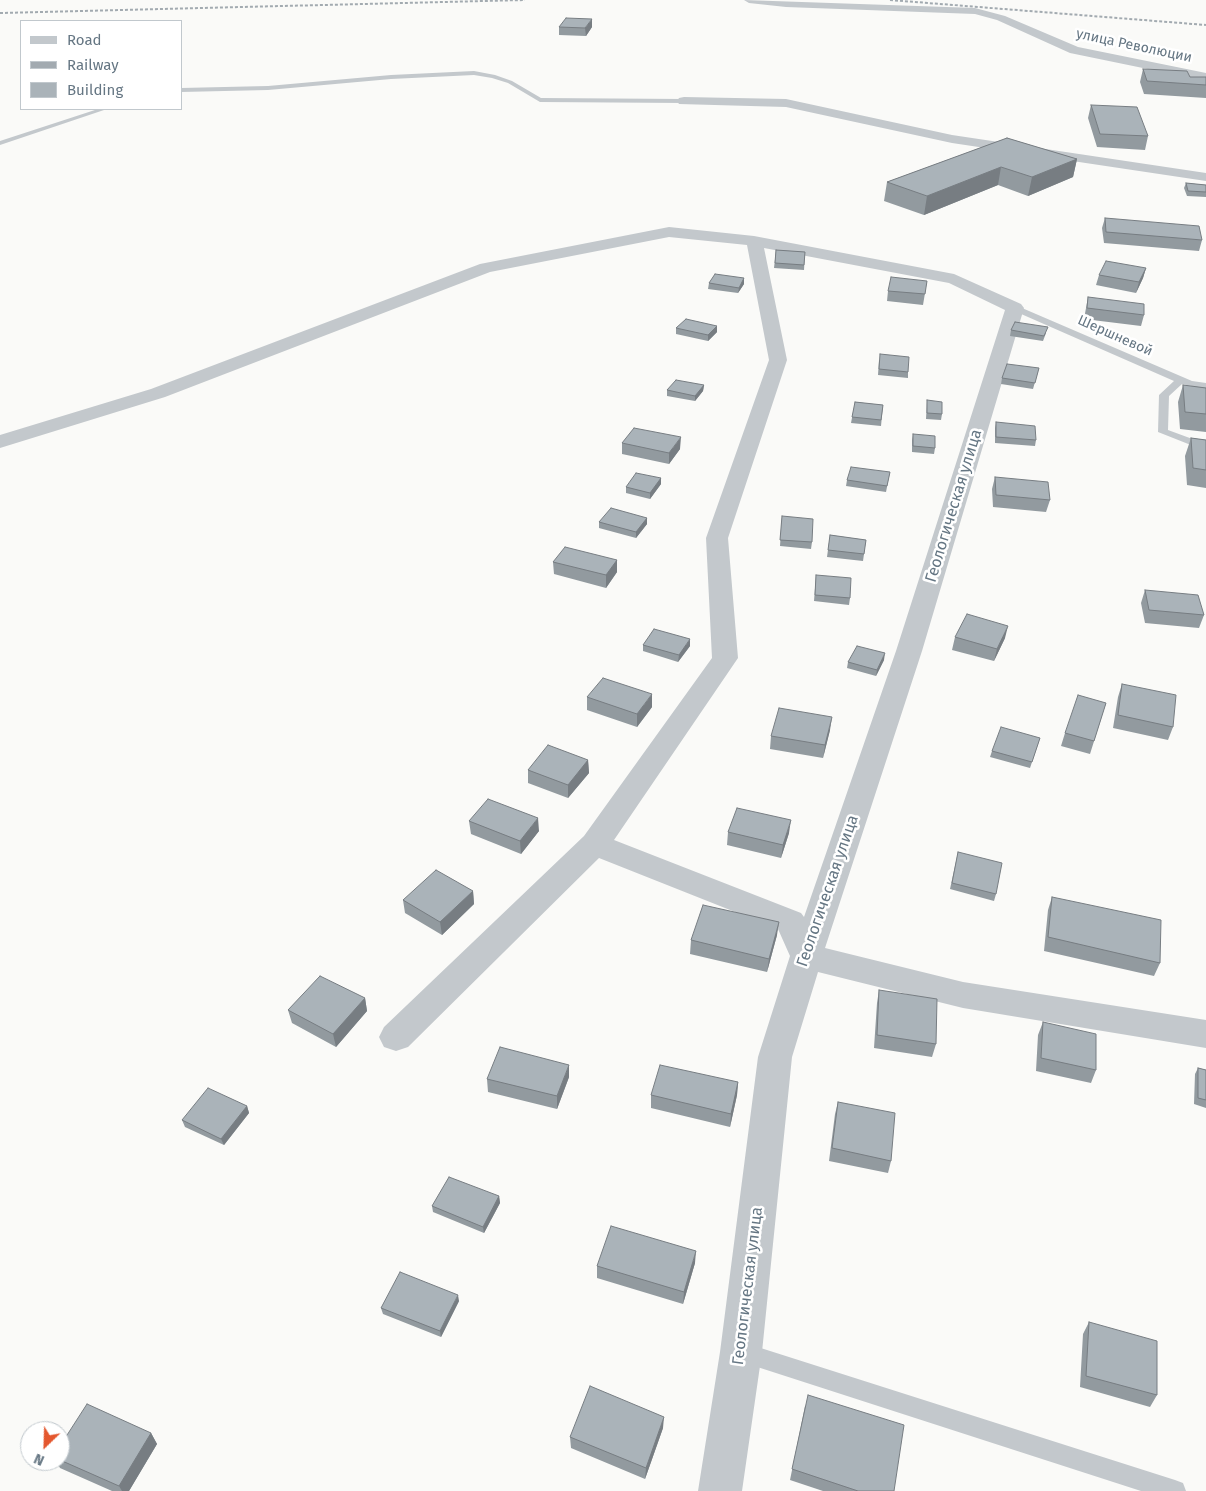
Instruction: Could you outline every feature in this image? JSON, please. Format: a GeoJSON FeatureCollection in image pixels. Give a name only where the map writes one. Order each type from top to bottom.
{"type":"FeatureCollection","features":[{"type":"Feature","properties":{"kind":"street","name":"улица Революции"},"geometry":{"type":"LineString","coordinates":[[749,0],[786,4],[962,10],[1002,18],[1074,50],[1206,77]]}},
{"type":"Feature","properties":{"kind":"street"},"geometry":{"type":"LineString","coordinates":[[684,101],[786,103],[952,139],[1206,177]]}},
{"type":"Feature","properties":{"kind":"street"},"geometry":{"type":"LineString","coordinates":[[0,442],[158,393],[486,268],[669,232],[754,241],[954,279],[1015,308]]}},
{"type":"Feature","properties":{"kind":"street"},"geometry":{"type":"LineString","coordinates":[[396,1036],[595,844],[725,658],[717,538],[778,360],[754,241]]}},
{"type":"Feature","properties":{"kind":"street","name":"Геологическая улица"},"geometry":{"type":"LineString","coordinates":[[720,1491],[741,1352],[775,1057],[806,956],[909,651],[1015,308]]}},
{"type":"Feature","properties":{"kind":"street"},"geometry":{"type":"LineString","coordinates":[[595,844],[790,921],[806,956],[963,995],[1206,1034]]}},
{"type":"Feature","properties":{"kind":"lane"},"geometry":{"type":"LineString","coordinates":[[182,90],[268,88],[474,73],[493,76],[510,82],[540,100],[684,101]]}},
{"type":"Feature","properties":{"kind":"lane"},"geometry":{"type":"LineString","coordinates":[[0,143],[101,110]]}},
{"type":"Feature","properties":{"kind":"lane","name":"Шершневой"},"geometry":{"type":"LineString","coordinates":[[1015,308],[1180,380],[1190,384],[1206,386]]}},
{"type":"Feature","properties":{"kind":"lane"},"geometry":{"type":"LineString","coordinates":[[1180,380],[1164,395],[1162,432],[1206,448]]}},
{"type":"Feature","properties":{"kind":"lane"},"geometry":{"type":"LineString","coordinates":[[741,1352],[1175,1491]]}},
{"type":"Feature","properties":{"kind":"building"},"geometry":{"type":"Polygon","coordinates":[[[566,18],[592,19],[585,28],[559,27],[566,18]]]}},
{"type":"Feature","properties":{"kind":"building"},"geometry":{"type":"Polygon","coordinates":[[[1143,69],[1187,71],[1190,77],[1206,77],[1206,85],[1147,81],[1143,69]]]}},
{"type":"Feature","properties":{"kind":"building"},"geometry":{"type":"Polygon","coordinates":[[[1091,105],[1137,107],[1148,136],[1100,134],[1091,105]]]}},
{"type":"Feature","properties":{"kind":"building"},"geometry":{"type":"Polygon","coordinates":[[[1007,138],[1077,159],[1032,177],[1001,167],[927,196],[887,182],[1007,138]]]}},
{"type":"Feature","properties":{"kind":"building"},"geometry":{"type":"Polygon","coordinates":[[[1186,183],[1206,185],[1206,192],[1188,191],[1186,183]]]}},
{"type":"Feature","properties":{"kind":"building"},"geometry":{"type":"Polygon","coordinates":[[[1105,218],[1199,226],[1202,240],[1106,232],[1105,218]]]}},
{"type":"Feature","properties":{"kind":"building"},"geometry":{"type":"Polygon","coordinates":[[[776,250],[805,252],[804,265],[775,263],[776,250]]]}},
{"type":"Feature","properties":{"kind":"building"},"geometry":{"type":"Polygon","coordinates":[[[1106,261],[1146,268],[1139,282],[1099,275],[1106,261]]]}},
{"type":"Feature","properties":{"kind":"building"},"geometry":{"type":"Polygon","coordinates":[[[715,274],[744,278],[739,288],[709,283],[715,274]]]}},
{"type":"Feature","properties":{"kind":"building"},"geometry":{"type":"Polygon","coordinates":[[[891,277],[927,281],[925,294],[888,291],[891,277]]]}},
{"type":"Feature","properties":{"kind":"building"},"geometry":{"type":"Polygon","coordinates":[[[1088,297],[1144,304],[1144,315],[1087,308],[1088,297]]]}},
{"type":"Feature","properties":{"kind":"building"},"geometry":{"type":"Polygon","coordinates":[[[686,319],[717,326],[708,335],[676,328],[686,319]]]}},
{"type":"Feature","properties":{"kind":"building"},"geometry":{"type":"Polygon","coordinates":[[[1015,322],[1048,327],[1044,336],[1011,330],[1015,322]]]}},
{"type":"Feature","properties":{"kind":"building"},"geometry":{"type":"Polygon","coordinates":[[[880,354],[909,357],[908,372],[879,369],[880,354]]]}},
{"type":"Feature","properties":{"kind":"building"},"geometry":{"type":"Polygon","coordinates":[[[1007,364],[1039,368],[1035,383],[1002,378],[1007,364]]]}},
{"type":"Feature","properties":{"kind":"building"},"geometry":{"type":"Polygon","coordinates":[[[676,380],[704,385],[695,396],[667,390],[676,380]]]}},
{"type":"Feature","properties":{"kind":"building"},"geometry":{"type":"Polygon","coordinates":[[[1183,385],[1206,388],[1206,414],[1185,412],[1183,385]]]}},
{"type":"Feature","properties":{"kind":"building"},"geometry":{"type":"Polygon","coordinates":[[[927,400],[942,402],[942,414],[927,413],[927,400]]]}},
{"type":"Feature","properties":{"kind":"building"},"geometry":{"type":"Polygon","coordinates":[[[855,402],[883,405],[881,420],[852,417],[855,402]]]}},
{"type":"Feature","properties":{"kind":"building"},"geometry":{"type":"Polygon","coordinates":[[[996,422],[1035,426],[1036,440],[996,437],[996,422]]]}},
{"type":"Feature","properties":{"kind":"building"},"geometry":{"type":"Polygon","coordinates":[[[634,428],[681,437],[669,453],[622,443],[634,428]]]}},
{"type":"Feature","properties":{"kind":"building"},"geometry":{"type":"Polygon","coordinates":[[[913,434],[935,436],[935,448],[913,446],[913,434]]]}},
{"type":"Feature","properties":{"kind":"building"},"geometry":{"type":"Polygon","coordinates":[[[1191,438],[1206,440],[1206,470],[1193,468],[1191,438]]]}},
{"type":"Feature","properties":{"kind":"building"},"geometry":{"type":"Polygon","coordinates":[[[851,467],[890,472],[887,486],[847,480],[851,467]]]}},
{"type":"Feature","properties":{"kind":"building"},"geometry":{"type":"Polygon","coordinates":[[[636,473],[661,478],[650,493],[626,487],[636,473]]]}},
{"type":"Feature","properties":{"kind":"building"},"geometry":{"type":"Polygon","coordinates":[[[995,477],[1048,482],[1050,500],[996,495],[995,477]]]}},
{"type":"Feature","properties":{"kind":"building"},"geometry":{"type":"Polygon","coordinates":[[[611,508],[647,518],[636,532],[599,522],[611,508]]]}},
{"type":"Feature","properties":{"kind":"building"},"geometry":{"type":"Polygon","coordinates":[[[782,516],[813,519],[812,542],[780,540],[782,516]]]}},
{"type":"Feature","properties":{"kind":"building"},"geometry":{"type":"Polygon","coordinates":[[[830,535],[866,540],[864,554],[828,550],[830,535]]]}},
{"type":"Feature","properties":{"kind":"building"},"geometry":{"type":"Polygon","coordinates":[[[565,547],[617,560],[606,575],[553,562],[565,547]]]}},
{"type":"Feature","properties":{"kind":"building"},"geometry":{"type":"Polygon","coordinates":[[[816,575],[851,578],[850,598],[815,595],[816,575]]]}},
{"type":"Feature","properties":{"kind":"building"},"geometry":{"type":"Polygon","coordinates":[[[1145,590],[1198,595],[1204,615],[1149,610],[1145,590]]]}},
{"type":"Feature","properties":{"kind":"building"},"geometry":{"type":"Polygon","coordinates":[[[967,614],[1008,626],[997,649],[955,637],[967,614]]]}},
{"type":"Feature","properties":{"kind":"building"},"geometry":{"type":"Polygon","coordinates":[[[654,629],[690,639],[679,655],[643,645],[654,629]]]}},
{"type":"Feature","properties":{"kind":"building"},"geometry":{"type":"Polygon","coordinates":[[[857,646],[885,653],[877,670],[848,662],[857,646]]]}},
{"type":"Feature","properties":{"kind":"building"},"geometry":{"type":"Polygon","coordinates":[[[603,678],[652,694],[637,714],[587,697],[603,678]]]}},
{"type":"Feature","properties":{"kind":"building"},"geometry":{"type":"Polygon","coordinates":[[[1122,684],[1176,695],[1173,727],[1118,715],[1122,684]]]}},
{"type":"Feature","properties":{"kind":"building"},"geometry":{"type":"Polygon","coordinates":[[[1078,695],[1106,703],[1094,741],[1065,733],[1078,695]]]}},
{"type":"Feature","properties":{"kind":"building"},"geometry":{"type":"Polygon","coordinates":[[[779,708],[832,717],[825,745],[771,736],[779,708]]]}},
{"type":"Feature","properties":{"kind":"building"},"geometry":{"type":"Polygon","coordinates":[[[1001,727],[1040,738],[1032,762],[992,751],[1001,727]]]}},
{"type":"Feature","properties":{"kind":"building"},"geometry":{"type":"Polygon","coordinates":[[[548,745],[588,760],[568,785],[528,770],[548,745]]]}},
{"type":"Feature","properties":{"kind":"building"},"geometry":{"type":"Polygon","coordinates":[[[488,799],[538,818],[520,841],[469,821],[488,799]]]}},
{"type":"Feature","properties":{"kind":"building"},"geometry":{"type":"Polygon","coordinates":[[[737,808],[791,820],[783,845],[728,832],[737,808]]]}},
{"type":"Feature","properties":{"kind":"building"},"geometry":{"type":"Polygon","coordinates":[[[958,852],[1002,863],[996,894],[952,883],[958,852]]]}},
{"type":"Feature","properties":{"kind":"building"},"geometry":{"type":"Polygon","coordinates":[[[436,870],[473,891],[440,922],[403,900],[436,870]]]}},
{"type":"Feature","properties":{"kind":"building"},"geometry":{"type":"Polygon","coordinates":[[[1052,897],[1161,920],[1160,963],[1048,937],[1052,897]]]}},
{"type":"Feature","properties":{"kind":"building"},"geometry":{"type":"Polygon","coordinates":[[[703,905],[779,922],[769,959],[691,940],[703,905]]]}},
{"type":"Feature","properties":{"kind":"building"},"geometry":{"type":"Polygon","coordinates":[[[320,976],[365,998],[333,1034],[288,1010],[320,976]]]}},
{"type":"Feature","properties":{"kind":"building"},"geometry":{"type":"Polygon","coordinates":[[[879,990],[937,999],[936,1044],[877,1035],[879,990]]]}},
{"type":"Feature","properties":{"kind":"building"},"geometry":{"type":"Polygon","coordinates":[[[1043,1022],[1096,1034],[1096,1070],[1041,1058],[1043,1022]]]}},
{"type":"Feature","properties":{"kind":"building"},"geometry":{"type":"Polygon","coordinates":[[[500,1047],[569,1065],[557,1096],[487,1079],[500,1047]]]}},
{"type":"Feature","properties":{"kind":"building"},"geometry":{"type":"Polygon","coordinates":[[[660,1065],[738,1082],[731,1114],[651,1095],[660,1065]]]}},
{"type":"Feature","properties":{"kind":"building"},"geometry":{"type":"Polygon","coordinates":[[[1198,1068],[1206,1070],[1206,1100],[1198,1098],[1198,1068]]]}},
{"type":"Feature","properties":{"kind":"building"},"geometry":{"type":"Polygon","coordinates":[[[208,1088],[247,1106],[221,1139],[182,1120],[208,1088]]]}},
{"type":"Feature","properties":{"kind":"building"},"geometry":{"type":"Polygon","coordinates":[[[838,1102],[895,1113],[891,1161],[832,1148],[838,1102]]]}},
{"type":"Feature","properties":{"kind":"building"},"geometry":{"type":"Polygon","coordinates":[[[449,1177],[499,1196],[483,1227],[432,1206],[449,1177]]]}},
{"type":"Feature","properties":{"kind":"building"},"geometry":{"type":"Polygon","coordinates":[[[611,1226],[696,1251],[684,1292],[597,1266],[611,1226]]]}},
{"type":"Feature","properties":{"kind":"building"},"geometry":{"type":"Polygon","coordinates":[[[400,1272],[458,1295],[440,1331],[381,1308],[400,1272]]]}},
{"type":"Feature","properties":{"kind":"building"},"geometry":{"type":"Polygon","coordinates":[[[1089,1322],[1157,1341],[1157,1395],[1086,1376],[1089,1322]]]}},
{"type":"Feature","properties":{"kind":"building"},"geometry":{"type":"Polygon","coordinates":[[[590,1386],[664,1417],[646,1468],[570,1437],[590,1386]]]}},
{"type":"Feature","properties":{"kind":"building"},"geometry":{"type":"Polygon","coordinates":[[[808,1395],[904,1425],[894,1491],[858,1491],[792,1469],[808,1395]]]}},
{"type":"Feature","properties":{"kind":"building"},"geometry":{"type":"Polygon","coordinates":[[[87,1404],[151,1433],[119,1486],[70,1464],[70,1430],[87,1404]]]}},
{"type":"Feature","properties":{"kind":"railway"},"geometry":{"type":"LineString","coordinates":[[0,13],[525,0]]}},
{"type":"Feature","properties":{"kind":"railway"},"geometry":{"type":"LineString","coordinates":[[890,0],[1206,25]]}}]}
